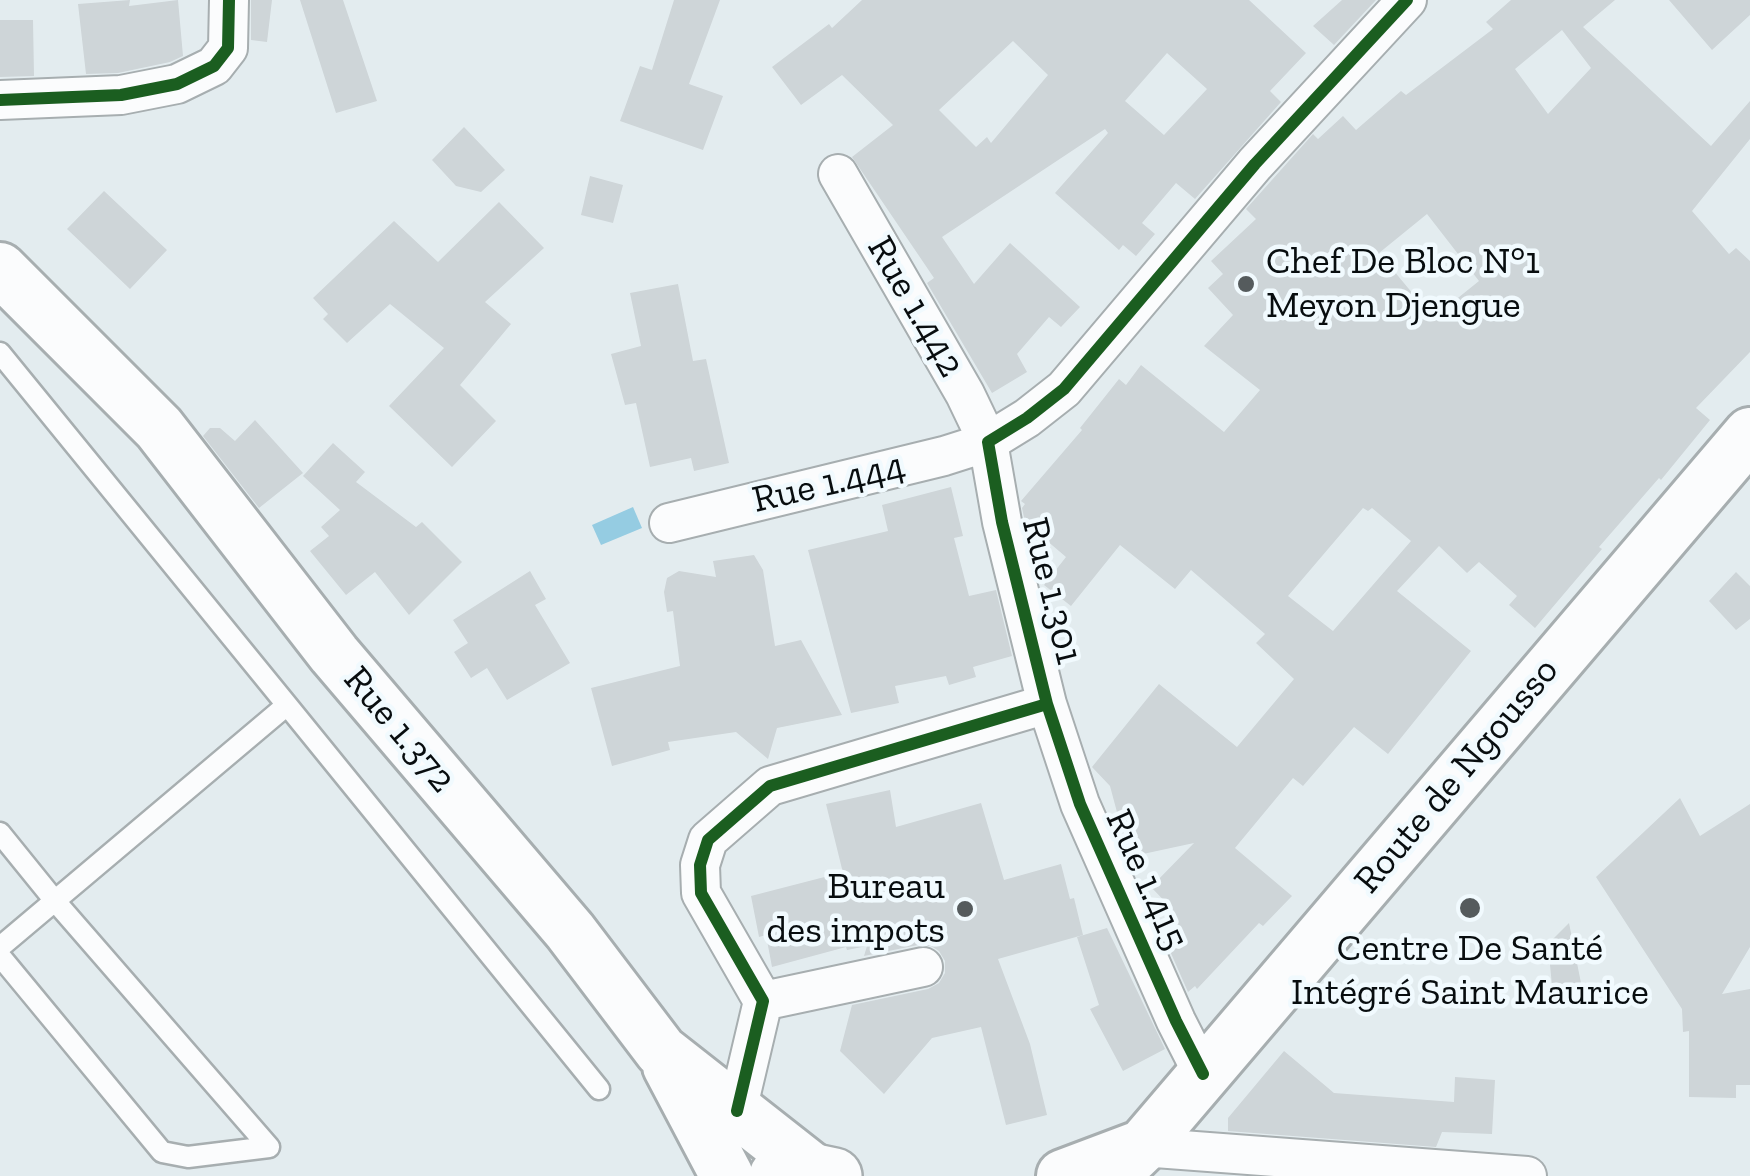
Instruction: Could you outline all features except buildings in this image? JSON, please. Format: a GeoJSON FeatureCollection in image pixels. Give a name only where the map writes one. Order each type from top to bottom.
{"type":"FeatureCollection","features":[{"type":"Feature","properties":{"kind":"main road","name":"Rue 1.372"},"geometry":{"type":"LineString","coordinates":[[0,269],[159,428],[334,654],[570,931],[661,1051],[809,1175]]}},
{"type":"Feature","properties":{"kind":"main road"},"geometry":{"type":"LineString","coordinates":[[0,300],[55,322]]}},
{"type":"Feature","properties":{"kind":"main road","name":"Route de Ngousso"},"geometry":{"type":"LineString","coordinates":[[1064,1176],[1127,1161],[1750,434]]}},
{"type":"Feature","properties":{"kind":"main road"},"geometry":{"type":"LineString","coordinates":[[661,1051],[727,1176]]}},
{"type":"Feature","properties":{"kind":"street"},"geometry":{"type":"LineString","coordinates":[[0,100],[122,95],[177,84],[214,66],[228,48],[229,0]]}},
{"type":"Feature","properties":{"kind":"street"},"geometry":{"type":"LineString","coordinates":[[988,442],[1064,389],[1255,164],[1408,0]]}},
{"type":"Feature","properties":{"kind":"street","name":"Rue 1.442"},"geometry":{"type":"LineString","coordinates":[[838,174],[966,394],[988,442]]}},
{"type":"Feature","properties":{"kind":"street","name":"Rue 1.444"},"geometry":{"type":"LineString","coordinates":[[670,523],[988,442]]}},
{"type":"Feature","properties":{"kind":"street","name":"Rue 1.301"},"geometry":{"type":"LineString","coordinates":[[763,1001],[700,893],[700,865],[708,840],[770,786],[1047,704],[1002,522],[988,442]]}},
{"type":"Feature","properties":{"kind":"street","name":"Rue 1.415"},"geometry":{"type":"LineString","coordinates":[[1047,704],[1080,804],[1203,1074]]}},
{"type":"Feature","properties":{"kind":"street"},"geometry":{"type":"LineString","coordinates":[[737,1111],[763,1001],[923,967]]}},
{"type":"Feature","properties":{"kind":"street"},"geometry":{"type":"LineString","coordinates":[[1127,1161],[1527,1176]]}},
{"type":"Feature","properties":{"kind":"lane"},"geometry":{"type":"LineString","coordinates":[[0,353],[598,1089]]}},
{"type":"Feature","properties":{"kind":"lane"},"geometry":{"type":"LineString","coordinates":[[0,947],[287,705]]}},
{"type":"Feature","properties":{"kind":"lane"},"geometry":{"type":"LineString","coordinates":[[0,833],[54,901],[269,1147],[188,1157],[162,1152],[0,956]]}},
{"type":"Feature","properties":{"kind":"water"},"geometry":{"type":"Polygon","coordinates":[[[633,507],[642,528],[601,545],[592,525],[633,507]]]}},
{"type":"Feature","properties":{"kind":"cycle path"},"geometry":{"type":"LineString","coordinates":[[0,100],[121,95],[177,84],[214,66],[228,48],[229,0]]}},
{"type":"Feature","properties":{"kind":"cycle path"},"geometry":{"type":"LineString","coordinates":[[737,1111],[763,1001],[701,893],[700,865],[708,840],[770,786],[1047,704],[1002,522],[988,442],[1064,389],[1255,164],[1407,0]]}},
{"type":"Feature","properties":{"kind":"cycle path"},"geometry":{"type":"LineString","coordinates":[[1047,704],[1080,804],[1203,1074]]}},
{"type":"Feature","properties":{"kind":"place","name":"Chef De Bloc N°1 Meyon Djengue"},"geometry":{"type":"Point","coordinates":[1246,284]}},
{"type":"Feature","properties":{"kind":"place","name":"Centre De Santé Intégré Saint Maurice"},"geometry":{"type":"Point","coordinates":[1470,908]}},
{"type":"Feature","properties":{"kind":"place","name":"Bureau des impots"},"geometry":{"type":"Point","coordinates":[965,909]}}]}
